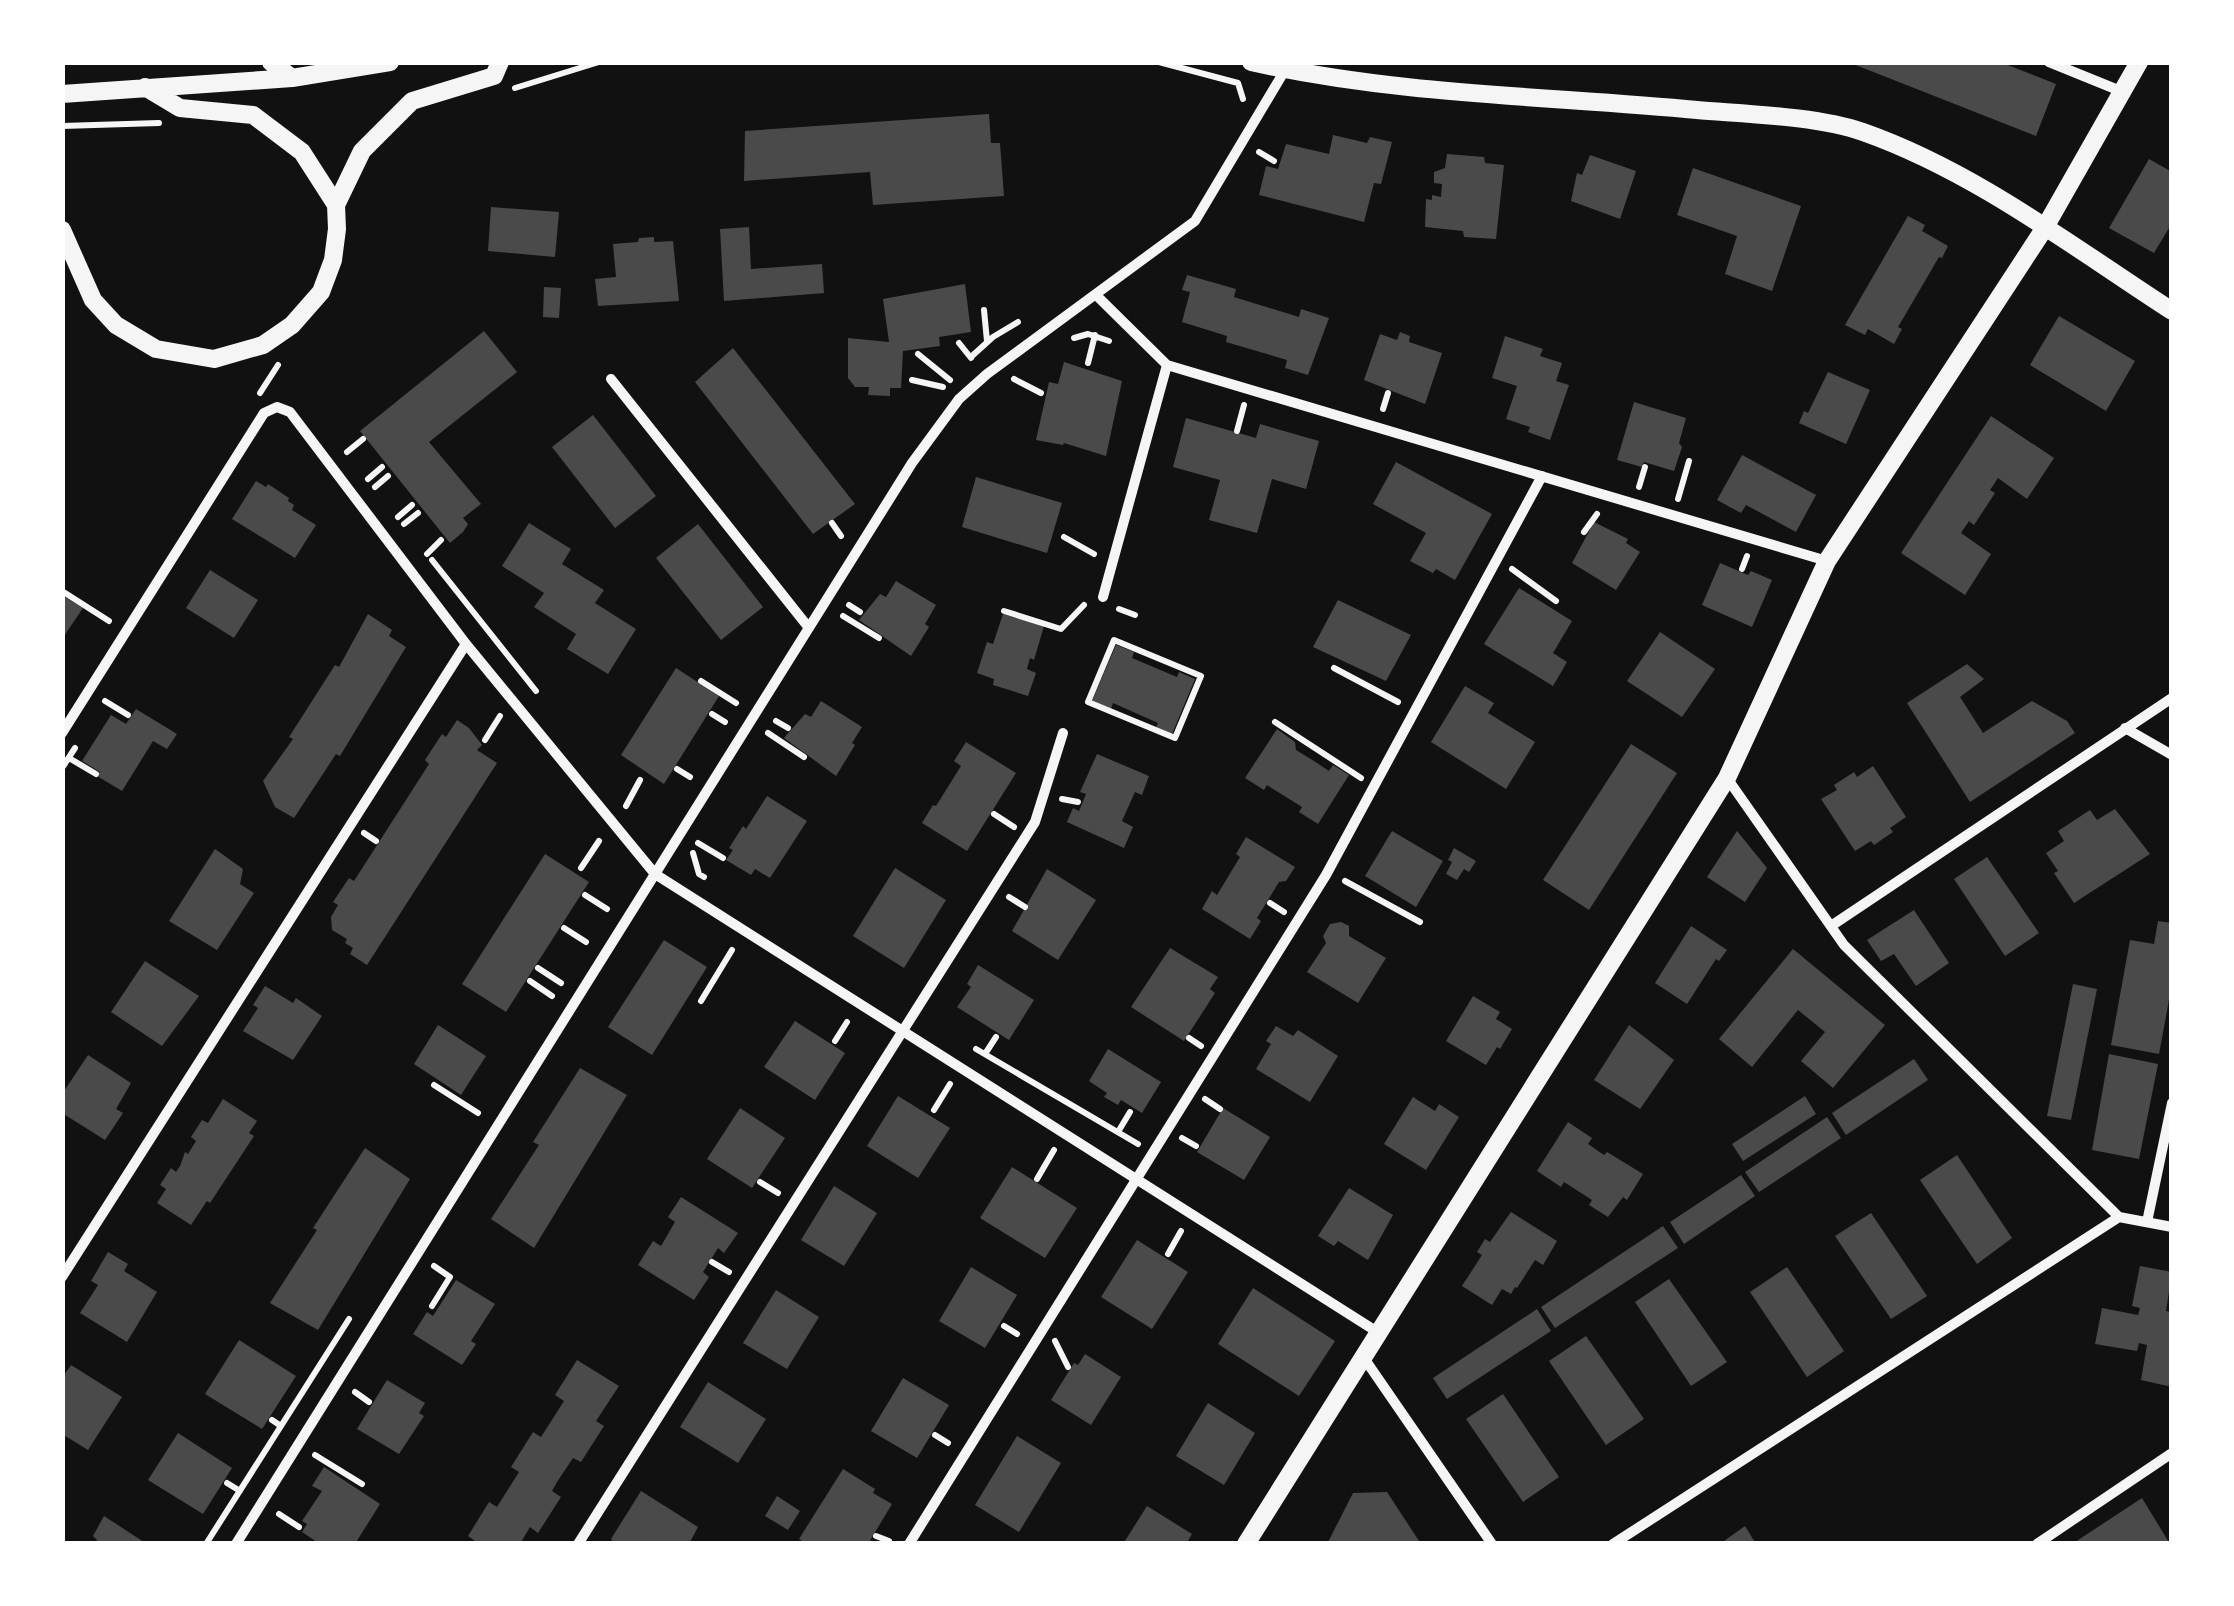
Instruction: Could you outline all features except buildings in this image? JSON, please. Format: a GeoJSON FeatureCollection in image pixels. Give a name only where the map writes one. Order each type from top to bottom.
{"type":"FeatureCollection","features":[{"type":"Feature","properties":{"kind":"street"},"geometry":{"type":"LineString","coordinates":[[271,62],[292,78]]}},
{"type":"Feature","properties":{"kind":"street"},"geometry":{"type":"LineString","coordinates":[[62,94],[292,78],[390,62]]}},
{"type":"Feature","properties":{"kind":"street"},"geometry":{"type":"LineString","coordinates":[[62,230],[94,300],[116,325],[156,349],[214,359],[263,344],[292,325],[321,292],[333,260],[336,205],[362,152],[412,101],[494,76],[500,62]]}},
{"type":"Feature","properties":{"kind":"street"},"geometry":{"type":"LineString","coordinates":[[1251,62],[1416,90],[1727,112],[1860,131],[1946,168],[2172,311]]}},
{"type":"Feature","properties":{"kind":"street"},"geometry":{"type":"LineString","coordinates":[[2049,62],[2123,92]]}},
{"type":"Feature","properties":{"kind":"street"},"geometry":{"type":"LineString","coordinates":[[1246,1544],[1727,778],[1827,561],[2044,229],[2139,62]]}},
{"type":"Feature","properties":{"kind":"street"},"geometry":{"type":"LineString","coordinates":[[236,1544],[912,462],[958,400],[987,374],[1194,221],[1285,70]]}},
{"type":"Feature","properties":{"kind":"street"},"geometry":{"type":"LineString","coordinates":[[145,88],[180,108],[253,115],[302,152],[336,205]]}},
{"type":"Feature","properties":{"kind":"street"},"geometry":{"type":"LineString","coordinates":[[1096,295],[1167,365],[1827,561]]}},
{"type":"Feature","properties":{"kind":"street"},"geometry":{"type":"LineString","coordinates":[[1103,597],[1167,365]]}},
{"type":"Feature","properties":{"kind":"street"},"geometry":{"type":"LineString","coordinates":[[611,379],[808,628]]}},
{"type":"Feature","properties":{"kind":"street"},"geometry":{"type":"LineString","coordinates":[[62,733],[264,413],[277,407],[290,412],[466,644],[655,874],[1379,1333]]}},
{"type":"Feature","properties":{"kind":"street"},"geometry":{"type":"LineString","coordinates":[[909,1544],[1326,875],[1542,476]]}},
{"type":"Feature","properties":{"kind":"street"},"geometry":{"type":"LineString","coordinates":[[62,1276],[466,644]]}},
{"type":"Feature","properties":{"kind":"street"},"geometry":{"type":"LineString","coordinates":[[1831,926],[2172,698]]}},
{"type":"Feature","properties":{"kind":"street"},"geometry":{"type":"LineString","coordinates":[[2125,728],[2172,755]]}},
{"type":"Feature","properties":{"kind":"street"},"geometry":{"type":"LineString","coordinates":[[578,1544],[1035,822],[1063,733]]}},
{"type":"Feature","properties":{"kind":"street"},"geometry":{"type":"LineString","coordinates":[[1727,778],[1844,945],[2119,1218],[2172,1226]]}},
{"type":"Feature","properties":{"kind":"street"},"geometry":{"type":"LineString","coordinates":[[2147,1222],[2172,1103]]}},
{"type":"Feature","properties":{"kind":"street"},"geometry":{"type":"LineString","coordinates":[[1613,1544],[2119,1218]]}},
{"type":"Feature","properties":{"kind":"street"},"geometry":{"type":"LineString","coordinates":[[1364,1358],[1492,1544]]}},
{"type":"Feature","properties":{"kind":"street"},"geometry":{"type":"LineString","coordinates":[[2037,1544],[2172,1453]]}},
{"type":"Feature","properties":{"kind":"path"},"geometry":{"type":"LineString","coordinates":[[1250,168],[1268,138]]}},
{"type":"Feature","properties":{"kind":"path"},"geometry":{"type":"LineString","coordinates":[[1260,152],[1274,161]]}},
{"type":"Feature","properties":{"kind":"path"},"geometry":{"type":"LineString","coordinates":[[984,310],[987,342]]}},
{"type":"Feature","properties":{"kind":"path"},"geometry":{"type":"LineString","coordinates":[[1070,339],[1088,334],[1115,344]]}},
{"type":"Feature","properties":{"kind":"path"},"geometry":{"type":"LineString","coordinates":[[1088,363],[1095,335]]}},
{"type":"Feature","properties":{"kind":"path"},"geometry":{"type":"LineString","coordinates":[[959,343],[970,358]]}},
{"type":"Feature","properties":{"kind":"path"},"geometry":{"type":"LineString","coordinates":[[912,380],[947,383],[918,354]]}},
{"type":"Feature","properties":{"kind":"path"},"geometry":{"type":"LineString","coordinates":[[1000,389],[1027,368]]}},
{"type":"Feature","properties":{"kind":"path"},"geometry":{"type":"LineString","coordinates":[[1012,378],[1041,393]]}},
{"type":"Feature","properties":{"kind":"path"},"geometry":{"type":"LineString","coordinates":[[1388,393],[1382,411],[1400,416]]}},
{"type":"Feature","properties":{"kind":"path"},"geometry":{"type":"LineString","coordinates":[[1229,399],[1263,409]]}},
{"type":"Feature","properties":{"kind":"path"},"geometry":{"type":"LineString","coordinates":[[1237,430],[1245,404]]}},
{"type":"Feature","properties":{"kind":"path"},"geometry":{"type":"LineString","coordinates":[[347,452],[363,439]]}},
{"type":"Feature","properties":{"kind":"path"},"geometry":{"type":"LineString","coordinates":[[339,442],[539,695]]}},
{"type":"Feature","properties":{"kind":"path"},"geometry":{"type":"LineString","coordinates":[[1664,496],[1681,501],[1689,462]]}},
{"type":"Feature","properties":{"kind":"path"},"geometry":{"type":"LineString","coordinates":[[368,479],[382,467]]}},
{"type":"Feature","properties":{"kind":"path"},"geometry":{"type":"LineString","coordinates":[[1639,488],[1645,467]]}},
{"type":"Feature","properties":{"kind":"path"},"geometry":{"type":"LineString","coordinates":[[375,488],[388,476]]}},
{"type":"Feature","properties":{"kind":"path"},"geometry":{"type":"LineString","coordinates":[[1624,484],[1652,492]]}},
{"type":"Feature","properties":{"kind":"path"},"geometry":{"type":"LineString","coordinates":[[1583,508],[1612,517]]}},
{"type":"Feature","properties":{"kind":"path"},"geometry":{"type":"LineString","coordinates":[[398,517],[415,509],[404,524]]}},
{"type":"Feature","properties":{"kind":"path"},"geometry":{"type":"LineString","coordinates":[[1584,532],[1598,512]]}},
{"type":"Feature","properties":{"kind":"path"},"geometry":{"type":"LineString","coordinates":[[832,523],[842,536]]}},
{"type":"Feature","properties":{"kind":"path"},"geometry":{"type":"LineString","coordinates":[[1064,537],[1094,557],[1100,538]]}},
{"type":"Feature","properties":{"kind":"path"},"geometry":{"type":"LineString","coordinates":[[428,554],[441,540]]}},
{"type":"Feature","properties":{"kind":"path"},"geometry":{"type":"LineString","coordinates":[[1732,551],[1766,560]]}},
{"type":"Feature","properties":{"kind":"path"},"geometry":{"type":"LineString","coordinates":[[1503,583],[1520,552]]}},
{"type":"Feature","properties":{"kind":"path"},"geometry":{"type":"LineString","coordinates":[[1742,569],[1748,555]]}},
{"type":"Feature","properties":{"kind":"path"},"geometry":{"type":"LineString","coordinates":[[1511,568],[1556,601]]}},
{"type":"Feature","properties":{"kind":"path"},"geometry":{"type":"LineString","coordinates":[[1085,589],[1080,604],[1095,609]]}},
{"type":"Feature","properties":{"kind":"path"},"geometry":{"type":"LineString","coordinates":[[836,626],[859,590]]}},
{"type":"Feature","properties":{"kind":"path"},"geometry":{"type":"LineString","coordinates":[[62,592],[115,624]]}},
{"type":"Feature","properties":{"kind":"path"},"geometry":{"type":"LineString","coordinates":[[849,605],[860,612]]}},
{"type":"Feature","properties":{"kind":"path"},"geometry":{"type":"LineString","coordinates":[[1004,611],[1061,629],[1084,605]]}},
{"type":"Feature","properties":{"kind":"path"},"geometry":{"type":"LineString","coordinates":[[1111,613],[1113,607],[1135,615]]}},
{"type":"Feature","properties":{"kind":"path"},"geometry":{"type":"LineString","coordinates":[[843,616],[879,638]]}},
{"type":"Feature","properties":{"kind":"path"},"geometry":{"type":"LineString","coordinates":[[1114,640],[1201,676],[1175,738],[1088,702],[1114,640]]}},
{"type":"Feature","properties":{"kind":"path"},"geometry":{"type":"LineString","coordinates":[[1334,668],[1404,704],[1398,716]]}},
{"type":"Feature","properties":{"kind":"path"},"geometry":{"type":"LineString","coordinates":[[701,682],[737,702],[716,736]]}},
{"type":"Feature","properties":{"kind":"path"},"geometry":{"type":"LineString","coordinates":[[96,715],[114,687]]}},
{"type":"Feature","properties":{"kind":"path"},"geometry":{"type":"LineString","coordinates":[[105,701],[128,715]]}},
{"type":"Feature","properties":{"kind":"path"},"geometry":{"type":"LineString","coordinates":[[492,702],[508,723]]}},
{"type":"Feature","properties":{"kind":"path"},"geometry":{"type":"LineString","coordinates":[[762,743],[785,707]]}},
{"type":"Feature","properties":{"kind":"path"},"geometry":{"type":"LineString","coordinates":[[712,714],[725,722]]}},
{"type":"Feature","properties":{"kind":"path"},"geometry":{"type":"LineString","coordinates":[[484,740],[501,715]]}},
{"type":"Feature","properties":{"kind":"path"},"geometry":{"type":"LineString","coordinates":[[776,721],[788,728]]}},
{"type":"Feature","properties":{"kind":"path"},"geometry":{"type":"LineString","coordinates":[[1274,722],[1362,779]]}},
{"type":"Feature","properties":{"kind":"path"},"geometry":{"type":"LineString","coordinates":[[768,733],[804,756]]}},
{"type":"Feature","properties":{"kind":"path"},"geometry":{"type":"LineString","coordinates":[[62,768],[78,744]]}},
{"type":"Feature","properties":{"kind":"path"},"geometry":{"type":"LineString","coordinates":[[69,758],[96,774]]}},
{"type":"Feature","properties":{"kind":"path"},"geometry":{"type":"LineString","coordinates":[[680,792],[699,763]]}},
{"type":"Feature","properties":{"kind":"path"},"geometry":{"type":"LineString","coordinates":[[677,769],[690,777]]}},
{"type":"Feature","properties":{"kind":"path"},"geometry":{"type":"LineString","coordinates":[[1353,795],[1368,769]]}},
{"type":"Feature","properties":{"kind":"path"},"geometry":{"type":"LineString","coordinates":[[626,806],[640,780]]}},
{"type":"Feature","properties":{"kind":"path"},"geometry":{"type":"LineString","coordinates":[[1061,782],[1056,798],[1078,802]]}},
{"type":"Feature","properties":{"kind":"path"},"geometry":{"type":"LineString","coordinates":[[615,792],[634,816]]}},
{"type":"Feature","properties":{"kind":"path"},"geometry":{"type":"LineString","coordinates":[[994,814],[1016,825],[1005,842]]}},
{"type":"Feature","properties":{"kind":"path"},"geometry":{"type":"LineString","coordinates":[[705,832],[692,852],[699,874],[714,884]]}},
{"type":"Feature","properties":{"kind":"path"},"geometry":{"type":"LineString","coordinates":[[593,833],[610,856]]}},
{"type":"Feature","properties":{"kind":"path"},"geometry":{"type":"LineString","coordinates":[[581,868],[600,842]]}},
{"type":"Feature","properties":{"kind":"path"},"geometry":{"type":"LineString","coordinates":[[698,843],[722,858]]}},
{"type":"Feature","properties":{"kind":"path"},"geometry":{"type":"LineString","coordinates":[[1333,888],[1346,867]]}},
{"type":"Feature","properties":{"kind":"path"},"geometry":{"type":"LineString","coordinates":[[1340,878],[1420,922]]}},
{"type":"Feature","properties":{"kind":"path"},"geometry":{"type":"LineString","coordinates":[[1000,907],[1016,883]]}},
{"type":"Feature","properties":{"kind":"path"},"geometry":{"type":"LineString","coordinates":[[585,896],[607,909]]}},
{"type":"Feature","properties":{"kind":"path"},"geometry":{"type":"LineString","coordinates":[[602,918],[616,896]]}},
{"type":"Feature","properties":{"kind":"path"},"geometry":{"type":"LineString","coordinates":[[1008,896],[1025,907]]}},
{"type":"Feature","properties":{"kind":"path"},"geometry":{"type":"LineString","coordinates":[[1275,928],[1292,900]]}},
{"type":"Feature","properties":{"kind":"path"},"geometry":{"type":"LineString","coordinates":[[564,928],[586,942]]}},
{"type":"Feature","properties":{"kind":"path"},"geometry":{"type":"LineString","coordinates":[[578,955],[596,928]]}},
{"type":"Feature","properties":{"kind":"path"},"geometry":{"type":"LineString","coordinates":[[701,1000],[732,950],[717,941]]}},
{"type":"Feature","properties":{"kind":"path"},"geometry":{"type":"LineString","coordinates":[[538,968],[561,983]]}},
{"type":"Feature","properties":{"kind":"path"},"geometry":{"type":"LineString","coordinates":[[543,1011],[567,973]]}},
{"type":"Feature","properties":{"kind":"path"},"geometry":{"type":"LineString","coordinates":[[530,981],[552,996]]}},
{"type":"Feature","properties":{"kind":"path"},"geometry":{"type":"LineString","coordinates":[[831,1012],[862,1032]]}},
{"type":"Feature","properties":{"kind":"path"},"geometry":{"type":"LineString","coordinates":[[835,1041],[847,1022]]}},
{"type":"Feature","properties":{"kind":"path"},"geometry":{"type":"LineString","coordinates":[[1196,1056],[1211,1033]]}},
{"type":"Feature","properties":{"kind":"path"},"geometry":{"type":"LineString","coordinates":[[984,1054],[996,1037]]}},
{"type":"Feature","properties":{"kind":"path"},"geometry":{"type":"LineString","coordinates":[[968,1044],[1139,1144],[1144,1142]]}},
{"type":"Feature","properties":{"kind":"path"},"geometry":{"type":"LineString","coordinates":[[934,1073],[963,1092]]}},
{"type":"Feature","properties":{"kind":"path"},"geometry":{"type":"LineString","coordinates":[[1196,1112],[1215,1082]]}},
{"type":"Feature","properties":{"kind":"path"},"geometry":{"type":"LineString","coordinates":[[934,1110],[950,1084]]}},
{"type":"Feature","properties":{"kind":"path"},"geometry":{"type":"LineString","coordinates":[[434,1085],[477,1116],[487,1099]]}},
{"type":"Feature","properties":{"kind":"path"},"geometry":{"type":"LineString","coordinates":[[1204,1099],[1220,1108]]}},
{"type":"Feature","properties":{"kind":"path"},"geometry":{"type":"LineString","coordinates":[[1118,1132],[1130,1112]]}},
{"type":"Feature","properties":{"kind":"path"},"geometry":{"type":"LineString","coordinates":[[1173,1150],[1189,1124]]}},
{"type":"Feature","properties":{"kind":"path"},"geometry":{"type":"LineString","coordinates":[[1181,1137],[1196,1146]]}},
{"type":"Feature","properties":{"kind":"path"},"geometry":{"type":"LineString","coordinates":[[1044,1144],[1068,1160]]}},
{"type":"Feature","properties":{"kind":"path"},"geometry":{"type":"LineString","coordinates":[[1037,1179],[1054,1150]]}},
{"type":"Feature","properties":{"kind":"path"},"geometry":{"type":"LineString","coordinates":[[760,1182],[780,1194]]}},
{"type":"Feature","properties":{"kind":"path"},"geometry":{"type":"LineString","coordinates":[[1165,1221],[1181,1231],[1168,1254]]}},
{"type":"Feature","properties":{"kind":"path"},"geometry":{"type":"LineString","coordinates":[[424,1282],[444,1252]]}},
{"type":"Feature","properties":{"kind":"path"},"geometry":{"type":"LineString","coordinates":[[712,1262],[730,1273]]}},
{"type":"Feature","properties":{"kind":"path"},"geometry":{"type":"LineString","coordinates":[[432,1306],[450,1276],[434,1266]]}},
{"type":"Feature","properties":{"kind":"path"},"geometry":{"type":"LineString","coordinates":[[206,1544],[357,1306]]}},
{"type":"Feature","properties":{"kind":"path"},"geometry":{"type":"LineString","coordinates":[[1004,1326],[1018,1335]]}},
{"type":"Feature","properties":{"kind":"path"},"geometry":{"type":"LineString","coordinates":[[1048,1351],[1064,1326]]}},
{"type":"Feature","properties":{"kind":"path"},"geometry":{"type":"LineString","coordinates":[[1054,1340],[1068,1367]]}},
{"type":"Feature","properties":{"kind":"path"},"geometry":{"type":"LineString","coordinates":[[346,1405],[364,1376]]}},
{"type":"Feature","properties":{"kind":"path"},"geometry":{"type":"LineString","coordinates":[[354,1392],[369,1402]]}},
{"type":"Feature","properties":{"kind":"path"},"geometry":{"type":"LineString","coordinates":[[272,1420],[281,1426]]}},
{"type":"Feature","properties":{"kind":"path"},"geometry":{"type":"LineString","coordinates":[[936,1436],[950,1444]]}},
{"type":"Feature","properties":{"kind":"path"},"geometry":{"type":"LineString","coordinates":[[306,1470],[322,1442]]}},
{"type":"Feature","properties":{"kind":"path"},"geometry":{"type":"LineString","coordinates":[[315,1455],[362,1484]]}},
{"type":"Feature","properties":{"kind":"path"},"geometry":{"type":"LineString","coordinates":[[226,1483],[240,1491]]}},
{"type":"Feature","properties":{"kind":"path"},"geometry":{"type":"LineString","coordinates":[[268,1528],[287,1499]]}},
{"type":"Feature","properties":{"kind":"path"},"geometry":{"type":"LineString","coordinates":[[278,1514],[299,1527]]}},
{"type":"Feature","properties":{"kind":"path"},"geometry":{"type":"LineString","coordinates":[[876,1536],[888,1544]]}}]}
